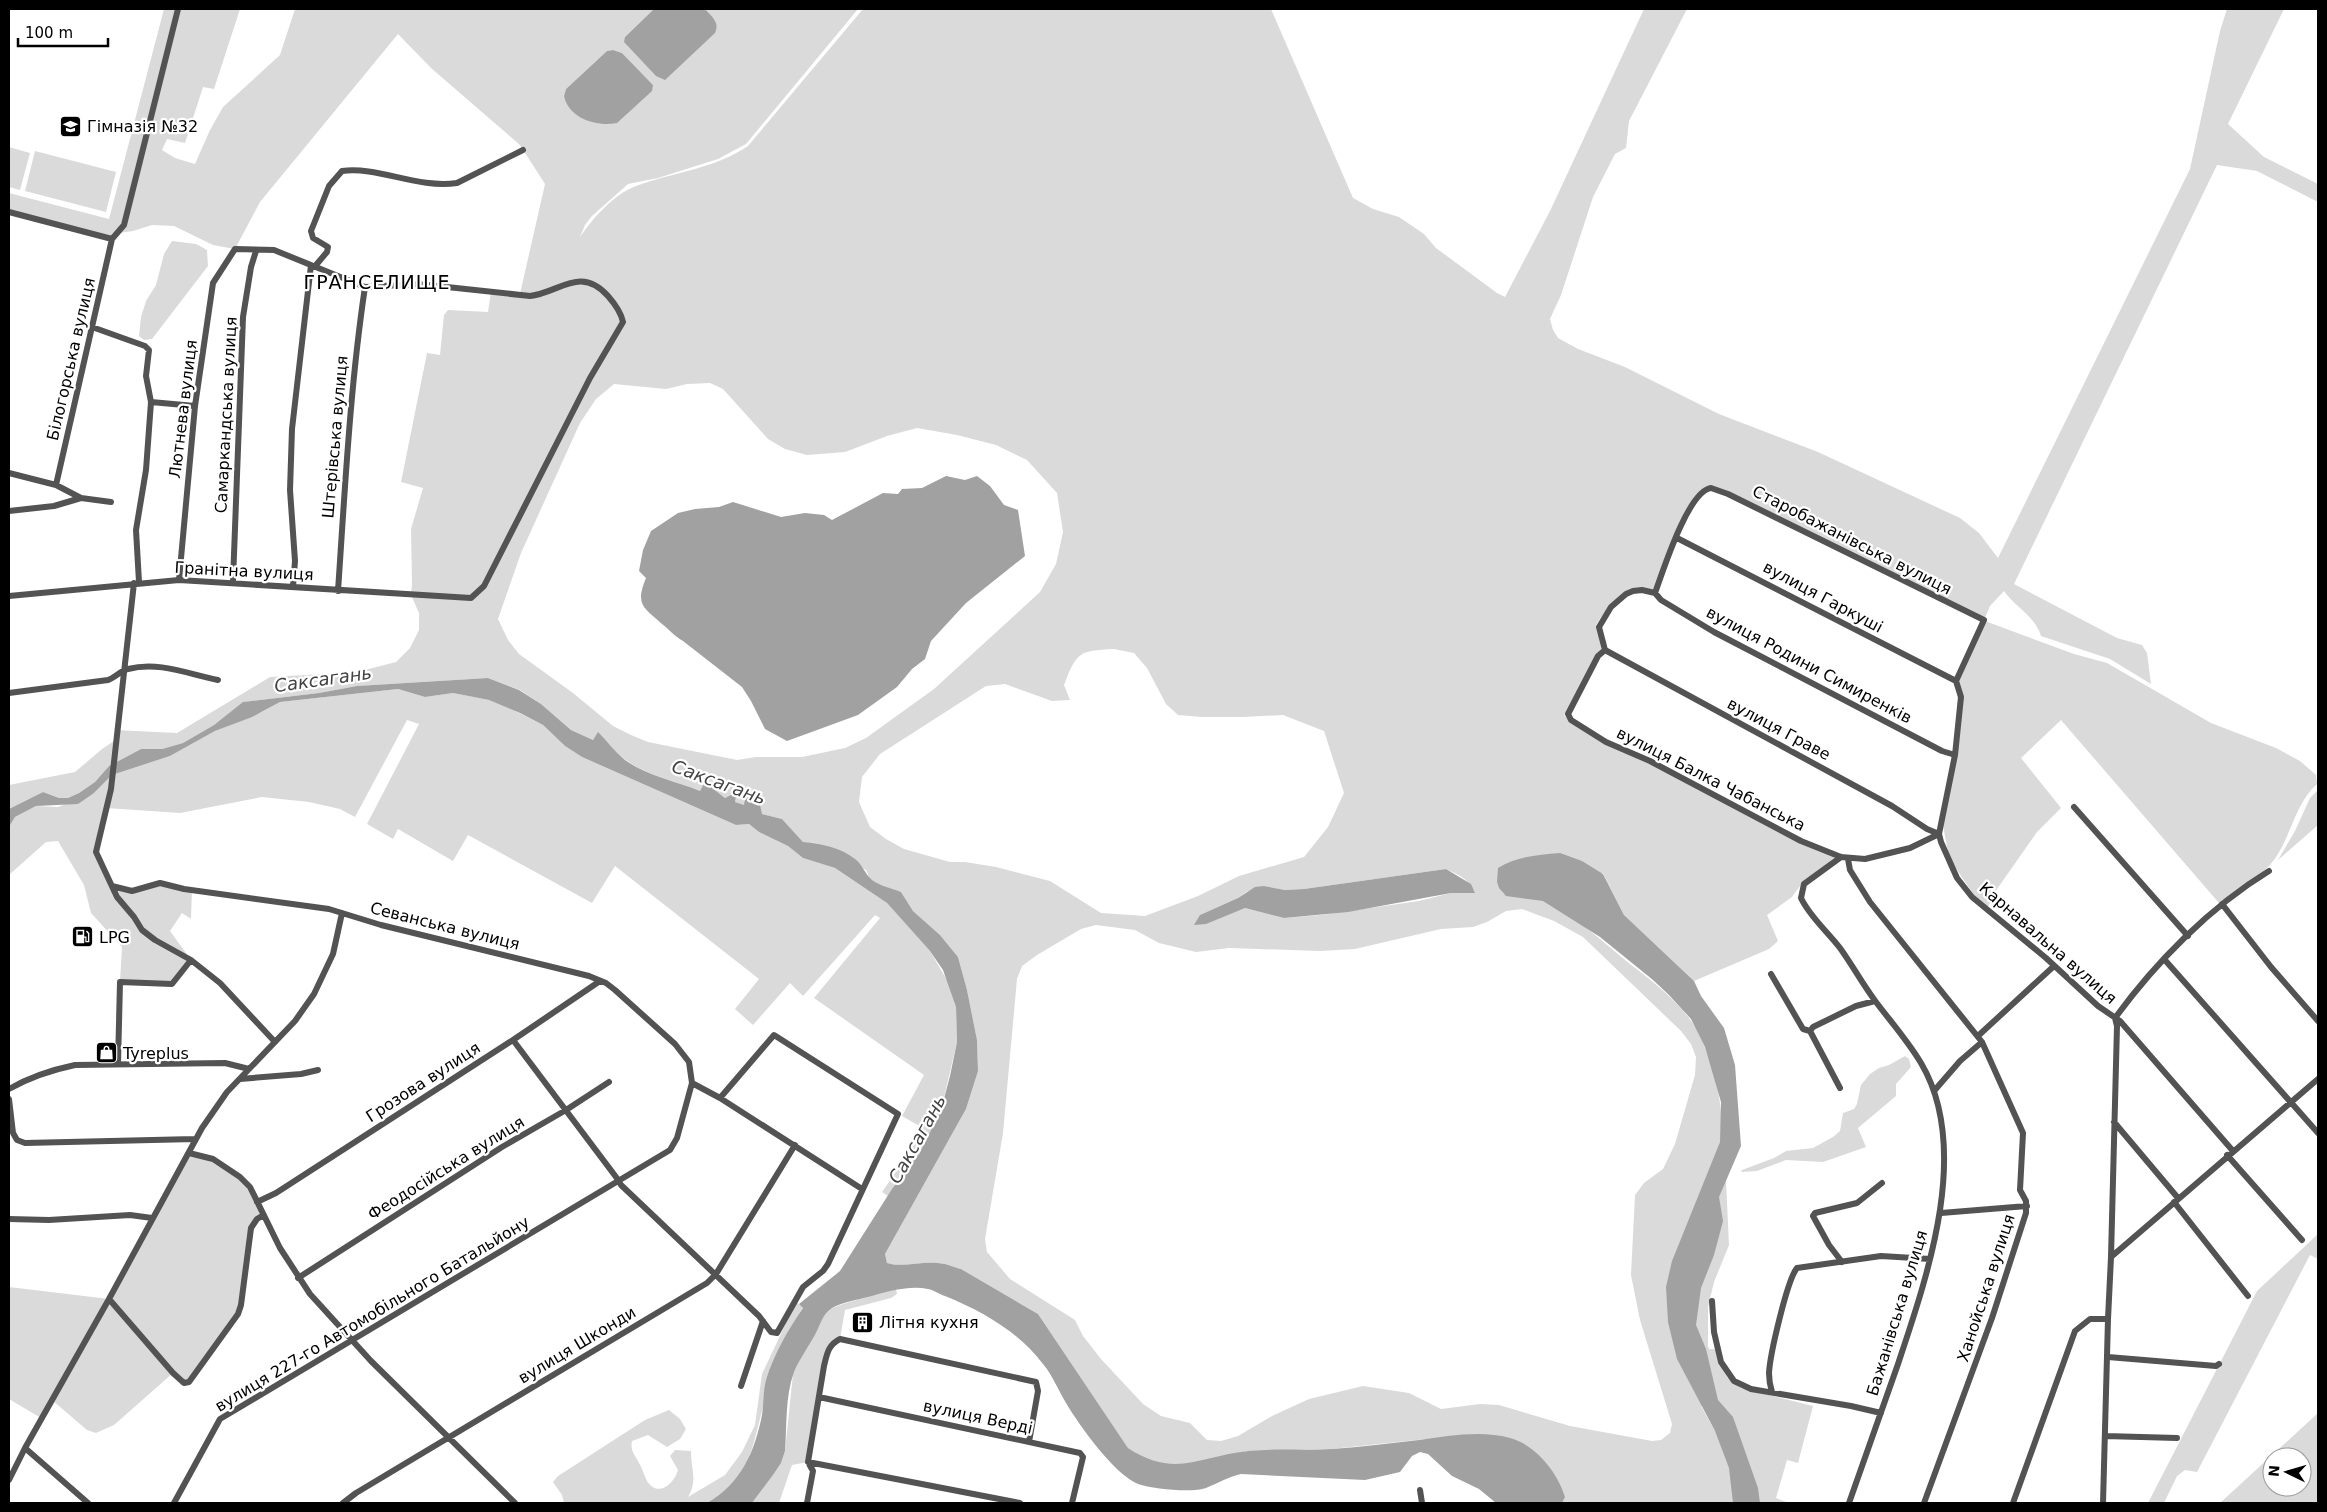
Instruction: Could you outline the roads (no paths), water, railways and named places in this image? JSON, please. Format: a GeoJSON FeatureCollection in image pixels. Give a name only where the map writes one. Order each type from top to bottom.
{"type":"FeatureCollection","features":[{"type":"Feature","properties":{"kind":"street"},"geometry":{"type":"LineString","coordinates":[[9,212],[112,238],[124,225],[178,9]]}},
{"type":"Feature","properties":{"kind":"street"},"geometry":{"type":"LineString","coordinates":[[293,587],[295,561],[290,490],[293,414],[314,265],[327,252],[328,247],[313,238],[311,231],[329,186],[342,171],[373,174],[432,185],[457,183],[523,150]]}},
{"type":"Feature","properties":{"kind":"street","name":"Білогорська вулиця"},"geometry":{"type":"LineString","coordinates":[[56,485],[112,238]]}},
{"type":"Feature","properties":{"kind":"street","name":"Лютнева вулиця"},"geometry":{"type":"LineString","coordinates":[[179,580],[195,406],[213,283],[236,249],[256,251]]}},
{"type":"Feature","properties":{"kind":"street"},"geometry":{"type":"LineString","coordinates":[[256,251],[274,250],[365,287]]}},
{"type":"Feature","properties":{"kind":"street","name":"Самаркандська вулиця"},"geometry":{"type":"LineString","coordinates":[[233,582],[243,317],[251,267],[256,251]]}},
{"type":"Feature","properties":{"kind":"street","name":"Гранітна вулиця"},"geometry":{"type":"LineString","coordinates":[[9,596],[136,582],[179,580],[467,598],[477,593],[484,586],[590,378],[623,322],[622,315],[599,287],[580,282],[570,282],[541,295],[530,296],[419,284],[365,287]]}},
{"type":"Feature","properties":{"kind":"street","name":"Штерівська вулиця"},"geometry":{"type":"LineString","coordinates":[[338,590],[346,460],[356,345],[365,287]]}},
{"type":"Feature","properties":{"kind":"street"},"geometry":{"type":"LineString","coordinates":[[92,327],[140,344],[149,350],[146,376],[151,402],[146,470],[136,530],[136,582],[126,669],[121,689],[111,789],[96,852],[119,900],[134,917],[142,930],[155,940],[191,960],[232,994],[275,1042]]}},
{"type":"Feature","properties":{"kind":"street"},"geometry":{"type":"LineString","coordinates":[[151,402],[195,406]]}},
{"type":"Feature","properties":{"kind":"street"},"geometry":{"type":"LineString","coordinates":[[9,473],[56,485],[81,498],[111,502]]}},
{"type":"Feature","properties":{"kind":"street","name":"Старобажанівська вулиця"},"geometry":{"type":"LineString","coordinates":[[1677,538],[1689,507],[1699,493],[1707,488],[1715,489],[1984,620],[1956,682]]}},
{"type":"Feature","properties":{"kind":"street"},"geometry":{"type":"LineString","coordinates":[[9,511],[54,506],[81,498]]}},
{"type":"Feature","properties":{"kind":"street"},"geometry":{"type":"LineString","coordinates":[[1605,650],[1599,627],[1611,607],[1626,594],[1633,591],[1642,590],[1655,593],[1677,538]]}},
{"type":"Feature","properties":{"kind":"street","name":"вулиця Гаркуші"},"geometry":{"type":"LineString","coordinates":[[1677,538],[1956,682]]}},
{"type":"Feature","properties":{"kind":"street","name":"вулиця Родини Симиренків"},"geometry":{"type":"LineString","coordinates":[[1655,593],[1661,600],[1714,632],[1942,751],[1955,755]]}},
{"type":"Feature","properties":{"kind":"street","name":"вулиця Балка Чабанська"},"geometry":{"type":"LineString","coordinates":[[1605,650],[1598,656],[1568,714],[1571,720],[1606,742],[1650,761],[1801,841],[1845,858]]}},
{"type":"Feature","properties":{"kind":"street","name":"вулиця Граве"},"geometry":{"type":"LineString","coordinates":[[1605,650],[1892,806],[1927,829],[1939,834]]}},
{"type":"Feature","properties":{"kind":"street"},"geometry":{"type":"LineString","coordinates":[[9,693],[108,680],[115,678],[126,669],[164,667],[218,680]]}},
{"type":"Feature","properties":{"kind":"street"},"geometry":{"type":"LineString","coordinates":[[1845,858],[1865,859],[1910,848],[1939,834],[1955,755],[1961,697],[1956,682]]}},
{"type":"Feature","properties":{"kind":"street"},"geometry":{"type":"LineString","coordinates":[[2074,807],[2188,936]]}},
{"type":"Feature","properties":{"kind":"street","name":"Карнавальна вулиця"},"geometry":{"type":"LineString","coordinates":[[1939,834],[1945,856],[1958,878],[1972,896],[2098,1006],[2124,1026],[2230,1153]]}},
{"type":"Feature","properties":{"kind":"street","name":"Бажанівська вулиця"},"geometry":{"type":"LineString","coordinates":[[1845,858],[1804,884],[1801,898],[1819,924],[1842,951],[1875,1001],[1921,1063],[1934,1091],[1943,1138],[1941,1213],[1930,1259],[1915,1313],[1849,1503]]}},
{"type":"Feature","properties":{"kind":"street","name":"Ханойська вулиця"},"geometry":{"type":"LineString","coordinates":[[1845,858],[1850,870],[1870,902],[1979,1035],[2023,1132],[2020,1190],[2027,1206],[2014,1256],[1924,1503]]}},
{"type":"Feature","properties":{"kind":"street"},"geometry":{"type":"LineString","coordinates":[[2103,1503],[2117,1026],[2115,1018],[2164,959],[2188,936],[2222,904],[2269,871]]}},
{"type":"Feature","properties":{"kind":"street","name":"Севанська вулиця"},"geometry":{"type":"LineString","coordinates":[[112,886],[132,892],[160,883],[184,889],[322,908],[589,976],[600,981],[631,1003],[675,1044],[689,1062],[692,1083]]}},
{"type":"Feature","properties":{"kind":"street"},"geometry":{"type":"LineString","coordinates":[[2222,904],[2271,967],[2318,1021]]}},
{"type":"Feature","properties":{"kind":"street"},"geometry":{"type":"LineString","coordinates":[[9,1480],[213,1110],[295,1020],[322,982],[333,954],[342,913]]}},
{"type":"Feature","properties":{"kind":"street"},"geometry":{"type":"LineString","coordinates":[[2164,959],[2318,1133]]}},
{"type":"Feature","properties":{"kind":"street"},"geometry":{"type":"LineString","coordinates":[[118,1064],[120,982],[172,984],[191,960]]}},
{"type":"Feature","properties":{"kind":"street"},"geometry":{"type":"LineString","coordinates":[[1979,1035],[2054,966]]}},
{"type":"Feature","properties":{"kind":"street"},"geometry":{"type":"LineString","coordinates":[[1771,974],[1803,1029],[1810,1031],[1840,1088]]}},
{"type":"Feature","properties":{"kind":"street","name":"Грозова вулиця"},"geometry":{"type":"LineString","coordinates":[[257,1202],[276,1193],[513,1040],[600,981]]}},
{"type":"Feature","properties":{"kind":"street"},"geometry":{"type":"LineString","coordinates":[[1810,1031],[1813,1027],[1856,1006],[1875,1001]]}},
{"type":"Feature","properties":{"kind":"street"},"geometry":{"type":"LineString","coordinates":[[513,1040],[619,1182],[716,1274],[763,1321],[771,1332],[778,1333],[803,1287],[823,1271],[828,1264],[896,1120],[897,1113],[774,1036],[720,1098]]}},
{"type":"Feature","properties":{"kind":"street"},"geometry":{"type":"LineString","coordinates":[[1934,1091],[1960,1062],[1982,1042]]}},
{"type":"Feature","properties":{"kind":"street"},"geometry":{"type":"LineString","coordinates":[[9,1089],[23,1081],[54,1069],[75,1065],[226,1063],[249,1069]]}},
{"type":"Feature","properties":{"kind":"street"},"geometry":{"type":"LineString","coordinates":[[240,1079],[301,1074],[318,1070]]}},
{"type":"Feature","properties":{"kind":"street"},"geometry":{"type":"LineString","coordinates":[[2111,1257],[2318,1079]]}},
{"type":"Feature","properties":{"kind":"street","name":"Феодосійська вулиця"},"geometry":{"type":"LineString","coordinates":[[298,1278],[502,1147],[566,1110],[609,1082]]}},
{"type":"Feature","properties":{"kind":"street"},"geometry":{"type":"LineString","coordinates":[[692,1083],[720,1098],[862,1189]]}},
{"type":"Feature","properties":{"kind":"street","name":"вулиця 227-го Автомобільного Батальйону"},"geometry":{"type":"LineString","coordinates":[[174,1503],[220,1419],[670,1150],[674,1145],[692,1083]]}},
{"type":"Feature","properties":{"kind":"street"},"geometry":{"type":"LineString","coordinates":[[9,1099],[13,1133],[17,1140],[25,1143],[196,1139]]}},
{"type":"Feature","properties":{"kind":"street"},"geometry":{"type":"LineString","coordinates":[[2114,1122],[2176,1200],[2248,1296]]}},
{"type":"Feature","properties":{"kind":"street","name":"вулиця Шконди"},"geometry":{"type":"LineString","coordinates":[[343,1503],[356,1493],[699,1288],[716,1274],[795,1145]]}},
{"type":"Feature","properties":{"kind":"street"},"geometry":{"type":"LineString","coordinates":[[189,1153],[213,1159],[240,1177],[250,1187],[262,1216],[298,1278],[351,1341],[516,1503]]}},
{"type":"Feature","properties":{"kind":"street"},"geometry":{"type":"LineString","coordinates":[[2230,1153],[2302,1240]]}},
{"type":"Feature","properties":{"kind":"street"},"geometry":{"type":"LineString","coordinates":[[1842,1262],[1829,1245],[1813,1216],[1815,1213],[1857,1203],[1882,1183]]}},
{"type":"Feature","properties":{"kind":"street"},"geometry":{"type":"LineString","coordinates":[[1941,1213],[1985,1211],[2027,1206]]}},
{"type":"Feature","properties":{"kind":"street"},"geometry":{"type":"LineString","coordinates":[[9,1219],[49,1220],[130,1215],[152,1218]]}},
{"type":"Feature","properties":{"kind":"street"},"geometry":{"type":"LineString","coordinates":[[110,1299],[173,1373],[184,1383],[189,1382],[238,1314],[251,1228],[257,1219],[262,1216]]}},
{"type":"Feature","properties":{"kind":"street"},"geometry":{"type":"LineString","coordinates":[[1772,1392],[1769,1373],[1772,1355],[1794,1270],[1799,1267],[1881,1256],[1930,1259]]}},
{"type":"Feature","properties":{"kind":"street"},"geometry":{"type":"LineString","coordinates":[[1712,1301],[1714,1332],[1725,1370],[1734,1381],[1743,1386],[1881,1413]]}},
{"type":"Feature","properties":{"kind":"street"},"geometry":{"type":"LineString","coordinates":[[2013,1503],[2076,1331],[2090,1319],[2108,1318]]}},
{"type":"Feature","properties":{"kind":"street"},"geometry":{"type":"LineString","coordinates":[[741,1386],[763,1321]]}},
{"type":"Feature","properties":{"kind":"street"},"geometry":{"type":"LineString","coordinates":[[807,1503],[812,1471],[808,1462],[828,1350],[833,1343],[840,1339],[1036,1382],[1038,1391],[1029,1442]]}},
{"type":"Feature","properties":{"kind":"street"},"geometry":{"type":"LineString","coordinates":[[2108,1357],[2216,1366],[2219,1364]]}},
{"type":"Feature","properties":{"kind":"street","name":"вулиця Верді"},"geometry":{"type":"LineString","coordinates":[[819,1397],[1082,1455],[1072,1503]]}},
{"type":"Feature","properties":{"kind":"street"},"geometry":{"type":"LineString","coordinates":[[2105,1436],[2177,1438]]}},
{"type":"Feature","properties":{"kind":"street"},"geometry":{"type":"LineString","coordinates":[[25,1448],[88,1503]]}},
{"type":"Feature","properties":{"kind":"street"},"geometry":{"type":"LineString","coordinates":[[808,1462],[892,1480],[931,1485],[1020,1503]]}},
{"type":"Feature","properties":{"kind":"street"},"geometry":{"type":"LineString","coordinates":[[9,1464],[16,1468]]}},
{"type":"Feature","properties":{"kind":"street"},"geometry":{"type":"LineString","coordinates":[[1420,1490],[1422,1503]]}},
{"type":"Feature","properties":{"kind":"place","name":"Гімназія №32"},"geometry":{"type":"Point","coordinates":[71,126]}},
{"type":"Feature","properties":{"kind":"place","name":"LPG"},"geometry":{"type":"Point","coordinates":[83,937]}},
{"type":"Feature","properties":{"kind":"place","name":"Tyreplus"},"geometry":{"type":"Point","coordinates":[107,1053]}},
{"type":"Feature","properties":{"kind":"place","name":"Літня кухня"},"geometry":{"type":"Point","coordinates":[863,1322]}},
{"type":"Feature","properties":{"kind":"district","name":"ГРАНСЕЛИЩЕ"},"geometry":{"type":"Point","coordinates":[377,282]}},
{"type":"Feature","properties":{"kind":"water label","name":"Саксагань"},"geometry":{"type":"Point","coordinates":[323,679]}},
{"type":"Feature","properties":{"kind":"water label","name":"Саксагань"},"geometry":{"type":"Point","coordinates":[719,782]}},
{"type":"Feature","properties":{"kind":"water label","name":"Саксагань"},"geometry":{"type":"Point","coordinates":[917,1139]}}]}
